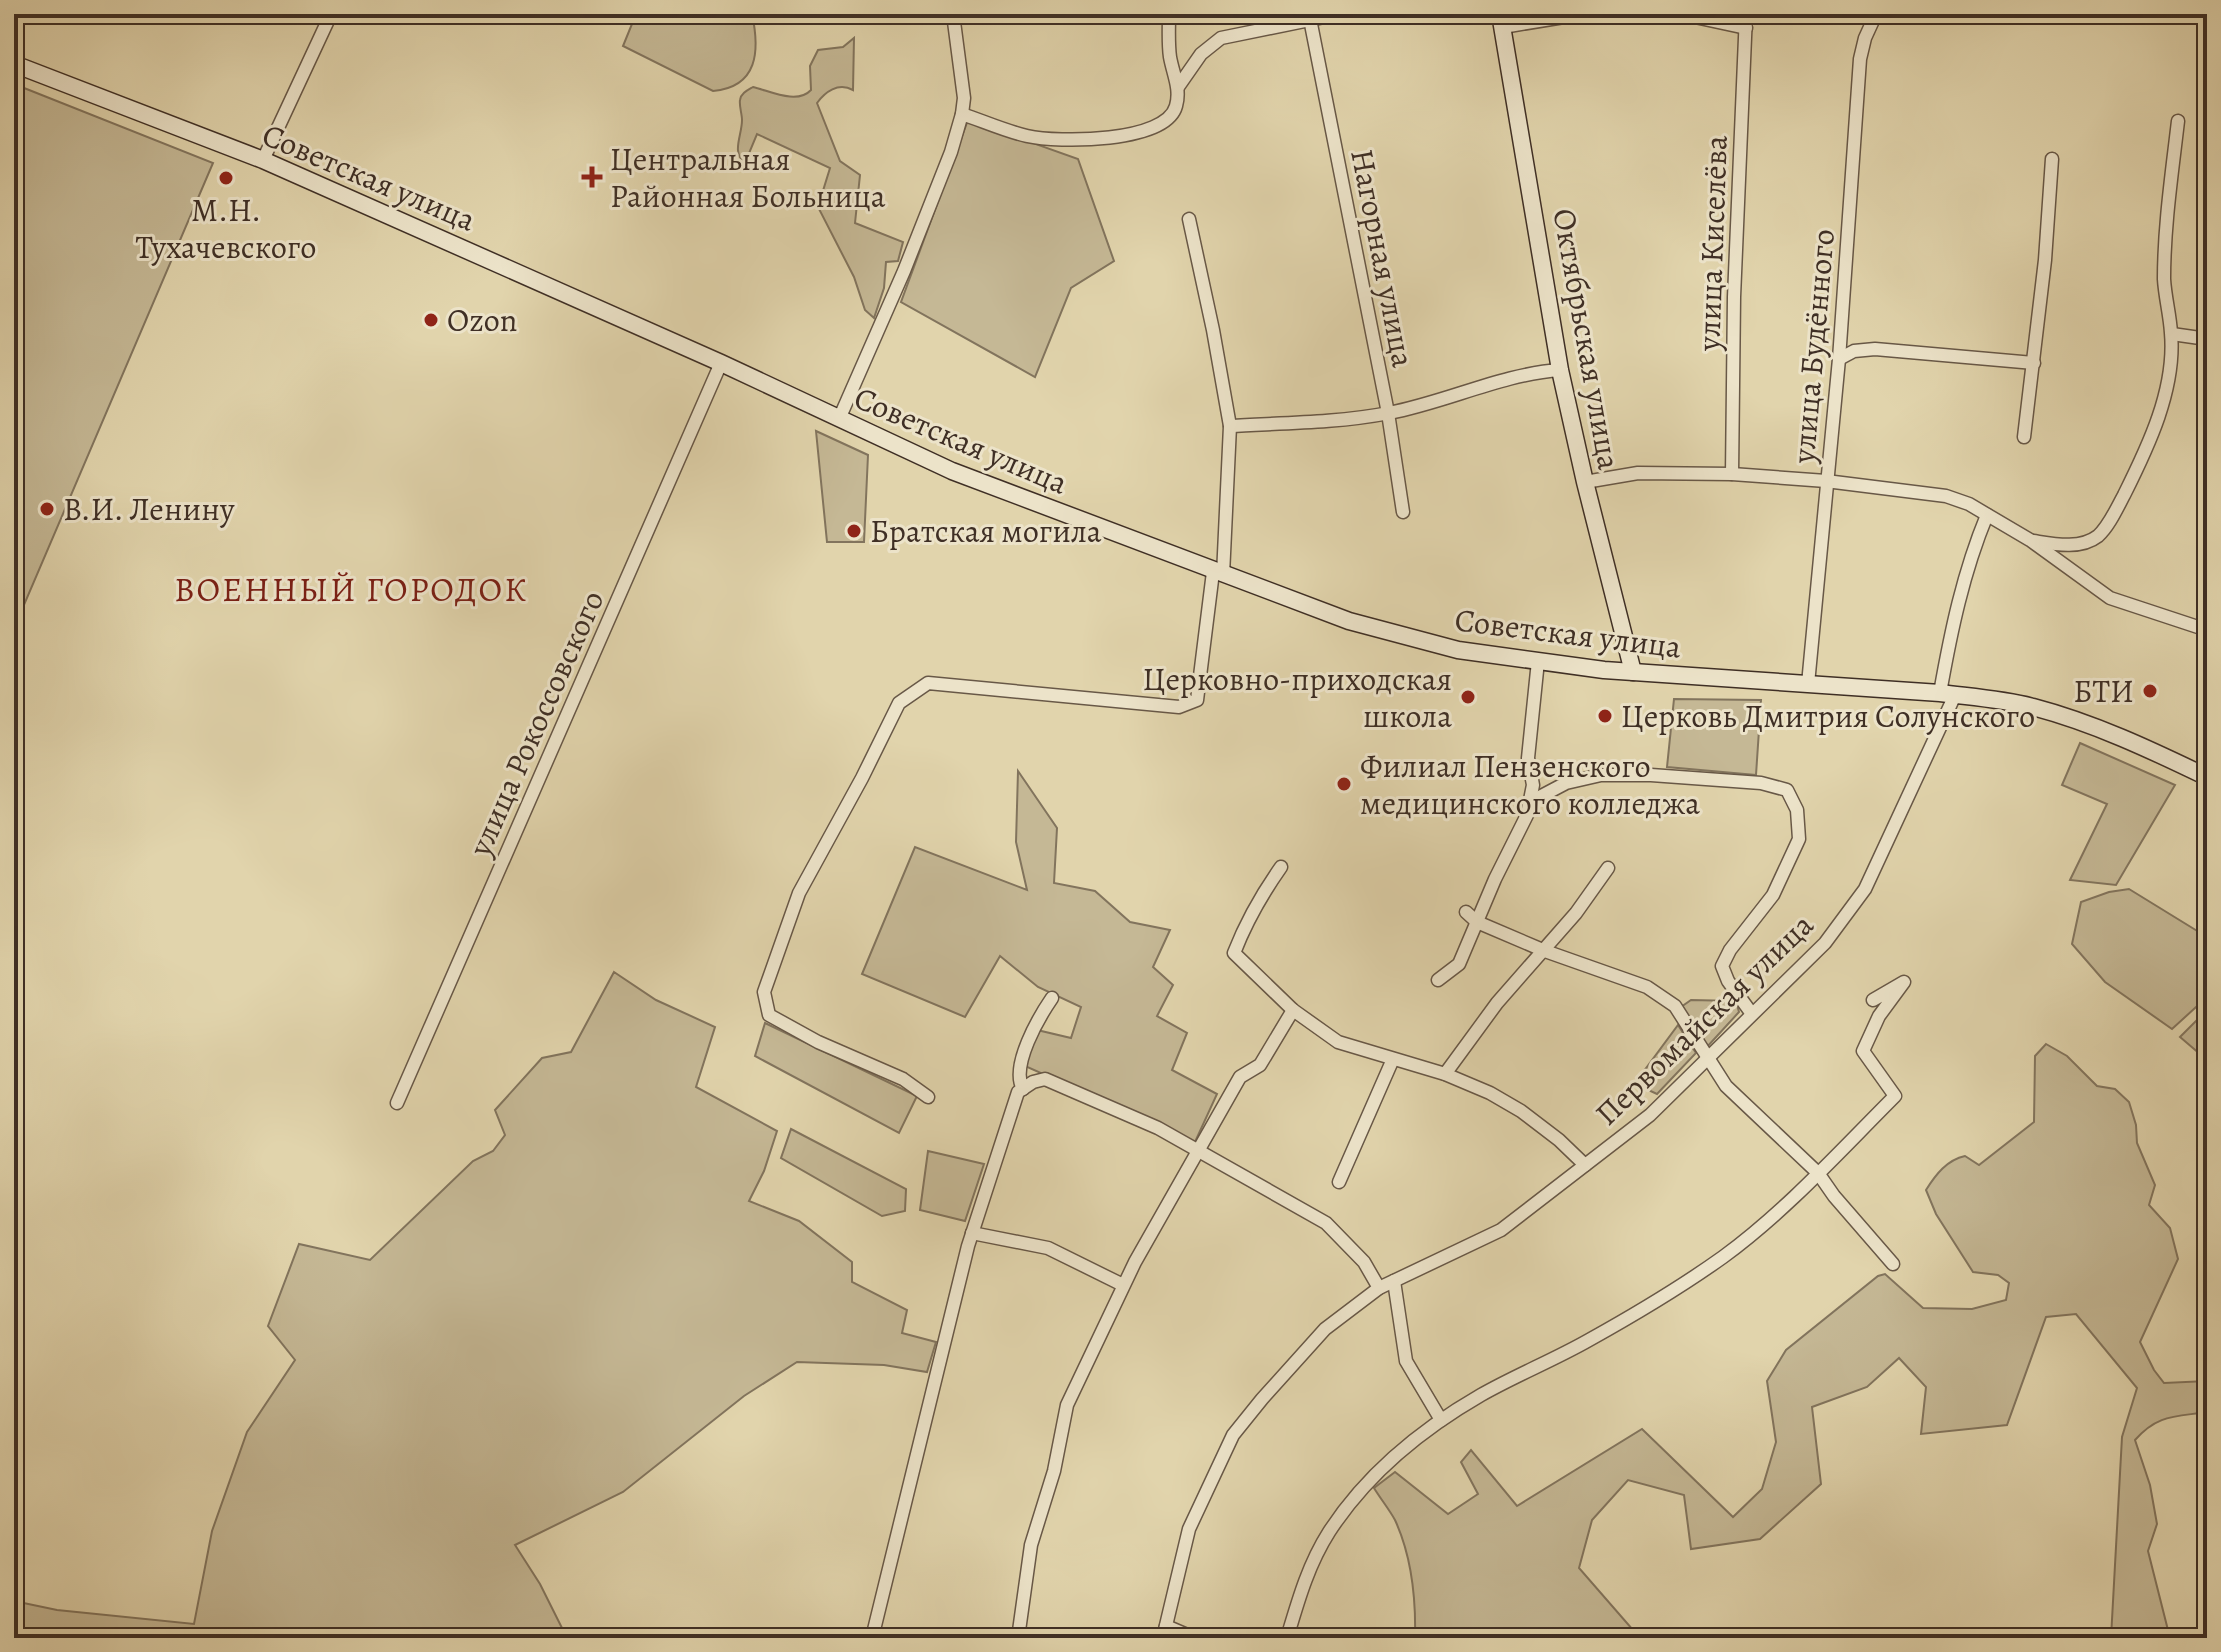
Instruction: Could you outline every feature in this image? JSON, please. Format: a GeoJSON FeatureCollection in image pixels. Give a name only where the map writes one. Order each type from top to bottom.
{"type":"FeatureCollection","features":[{"type":"Feature","properties":{"kind":"main road","name":"Октябрьская улица"},"geometry":{"type":"LineString","coordinates":[[1501,20],[1560,370],[1633,672]]}},
{"type":"Feature","properties":{"kind":"main road","name":"Советская улица"},"geometry":{"type":"LineString","coordinates":[[14,64],[263,160],[721,363],[952,471],[1349,621],[1432,645],[1538,661],[1633,672],[1948,694],[2032,707],[2094,727],[2206,772]]}},
{"type":"Feature","properties":{"kind":"street"},"geometry":{"type":"LineString","coordinates":[[263,160],[331,14]]}},
{"type":"Feature","properties":{"kind":"street"},"geometry":{"type":"LineString","coordinates":[[839,419],[904,271],[951,152],[962,114],[964,98],[953,14]]}},
{"type":"Feature","properties":{"kind":"street"},"geometry":{"type":"LineString","coordinates":[[962,114],[1025,136],[1045,139],[1133,135],[1155,128],[1169,120],[1176,107],[1178,87],[1170,56],[1169,14]]}},
{"type":"Feature","properties":{"kind":"street"},"geometry":{"type":"LineString","coordinates":[[1178,87],[1201,54],[1221,38],[1310,16],[1339,14]]}},
{"type":"Feature","properties":{"kind":"street"},"geometry":{"type":"LineString","coordinates":[[1501,20],[1582,14]]}},
{"type":"Feature","properties":{"kind":"street"},"geometry":{"type":"LineString","coordinates":[[1681,14],[1746,28]]}},
{"type":"Feature","properties":{"kind":"street","name":"улица Киселёва"},"geometry":{"type":"LineString","coordinates":[[1732,474],[1734,297],[1746,14]]}},
{"type":"Feature","properties":{"kind":"street","name":"улица Будённого"},"geometry":{"type":"LineString","coordinates":[[1808,684],[1839,359],[1860,59],[1876,14]]}},
{"type":"Feature","properties":{"kind":"street","name":"Нагорная улица"},"geometry":{"type":"LineString","coordinates":[[1310,16],[1388,413],[1403,512]]}},
{"type":"Feature","properties":{"kind":"street"},"geometry":{"type":"LineString","coordinates":[[2030,540],[2059,545],[2085,543],[2098,535],[2114,514],[2159,417],[2167,388],[2172,334],[2164,278],[2178,121]]}},
{"type":"Feature","properties":{"kind":"street"},"geometry":{"type":"LineString","coordinates":[[2024,437],[2034,363],[2052,159]]}},
{"type":"Feature","properties":{"kind":"street"},"geometry":{"type":"LineString","coordinates":[[928,1097],[903,1079],[818,1042],[769,1015],[764,992],[799,893],[899,703],[928,683],[1179,707],[1197,700],[1218,573],[1230,426],[1189,219]]}},
{"type":"Feature","properties":{"kind":"street"},"geometry":{"type":"LineString","coordinates":[[2172,334],[2207,339]]}},
{"type":"Feature","properties":{"kind":"street"},"geometry":{"type":"LineString","coordinates":[[1839,359],[1854,351],[1875,349],[2034,363]]}},
{"type":"Feature","properties":{"kind":"street","name":"улица Рокоссовского"},"geometry":{"type":"LineString","coordinates":[[397,1103],[721,363]]}},
{"type":"Feature","properties":{"kind":"street"},"geometry":{"type":"LineString","coordinates":[[1230,426],[1388,413],[1455,397],[1528,372],[1560,370]]}},
{"type":"Feature","properties":{"kind":"street"},"geometry":{"type":"LineString","coordinates":[[1585,482],[1638,473],[1732,474],[1826,481],[1946,496],[1969,504],[2030,540],[2110,598],[2207,630]]}},
{"type":"Feature","properties":{"kind":"street","name":"Первомайская улица"},"geometry":{"type":"LineString","coordinates":[[1164,1632],[1189,1529],[1233,1435],[1325,1329],[1379,1288],[1501,1230],[1650,1115],[1825,943],[1865,889],[1948,694],[1954,614],[1971,554],[1987,515]]}},
{"type":"Feature","properties":{"kind":"street"},"geometry":{"type":"LineString","coordinates":[[1438,980],[1459,964],[1527,815],[1533,785],[1528,758],[1538,661]]}},
{"type":"Feature","properties":{"kind":"street"},"geometry":{"type":"LineString","coordinates":[[1530,802],[1566,783],[1601,775],[1651,775],[1761,783],[1787,790],[1797,810],[1799,839],[1773,895],[1730,950],[1722,966],[1728,981],[1752,1014]]}},
{"type":"Feature","properties":{"kind":"street"},"geometry":{"type":"LineString","coordinates":[[1281,867],[1265,889],[1234,953],[1293,1010],[1338,1042],[1445,1074],[1490,1093],[1521,1111],[1585,1165]]}},
{"type":"Feature","properties":{"kind":"street"},"geometry":{"type":"LineString","coordinates":[[1445,1074],[1497,1003],[1545,951],[1608,868]]}},
{"type":"Feature","properties":{"kind":"street"},"geometry":{"type":"LineString","coordinates":[[1466,912],[1477,922],[1545,951],[1647,987],[1675,1006],[1726,1086],[1818,1173],[1893,1264]]}},
{"type":"Feature","properties":{"kind":"street"},"geometry":{"type":"LineString","coordinates":[[1287,1638],[1305,1576],[1328,1533],[1357,1493],[1395,1457],[1441,1420],[1481,1395],[1588,1341],[1722,1257],[1787,1207],[1895,1096],[1863,1051],[1879,1016],[1904,982],[1873,1000]]}},
{"type":"Feature","properties":{"kind":"street"},"geometry":{"type":"LineString","coordinates":[[1023,1089],[1019,1082],[1025,1050],[1038,1019],[1052,998]]}},
{"type":"Feature","properties":{"kind":"street"},"geometry":{"type":"LineString","coordinates":[[1018,1638],[1031,1545],[1054,1471],[1067,1405],[1123,1285],[1240,1077],[1260,1065],[1293,1010]]}},
{"type":"Feature","properties":{"kind":"street"},"geometry":{"type":"LineString","coordinates":[[1339,1182],[1393,1059]]}},
{"type":"Feature","properties":{"kind":"street"},"geometry":{"type":"LineString","coordinates":[[872,1638],[972,1233],[1018,1092],[1033,1082],[1045,1079],[1158,1128],[1326,1223],[1364,1262],[1379,1288]]}},
{"type":"Feature","properties":{"kind":"street"},"geometry":{"type":"LineString","coordinates":[[972,1233],[1048,1248],[1123,1285]]}},
{"type":"Feature","properties":{"kind":"street"},"geometry":{"type":"LineString","coordinates":[[1394,1281],[1406,1361],[1441,1420]]}},
{"type":"Feature","properties":{"kind":"street"},"geometry":{"type":"LineString","coordinates":[[1164,1632],[1194,1638]]}},
{"type":"Feature","properties":{"kind":"shaded area"},"geometry":{"type":"Polygon","coordinates":[[[636,14],[752,14],[756,41],[752,65],[739,82],[713,91],[623,46],[636,14]]]}},
{"type":"Feature","properties":{"kind":"shaded area"},"geometry":{"type":"Polygon","coordinates":[[[854,38],[853,90],[842,87],[832,89],[817,103],[840,161],[860,175],[855,223],[903,242],[898,261],[886,262],[884,288],[874,318],[865,310],[854,277],[818,207],[830,168],[757,134],[745,163],[738,149],[742,120],[740,100],[743,94],[753,87],[783,96],[805,94],[811,90],[810,66],[818,50],[843,47],[854,38]]]}},
{"type":"Feature","properties":{"kind":"shaded area"},"geometry":{"type":"Polygon","coordinates":[[[14,84],[213,163],[18,619],[14,617],[14,84]]]}},
{"type":"Feature","properties":{"kind":"shaded area"},"geometry":{"type":"Polygon","coordinates":[[[968,120],[1078,159],[1114,261],[1071,288],[1035,377],[901,302],[968,120]]]}},
{"type":"Feature","properties":{"kind":"shaded area"},"geometry":{"type":"Polygon","coordinates":[[[816,431],[868,455],[864,542],[827,542],[816,431]]]}},
{"type":"Feature","properties":{"kind":"shaded area"},"geometry":{"type":"Polygon","coordinates":[[[1674,699],[1761,700],[1756,775],[1667,767],[1674,699]]]}},
{"type":"Feature","properties":{"kind":"shaded area"},"geometry":{"type":"Polygon","coordinates":[[[2080,743],[2175,785],[2116,885],[2070,880],[2107,804],[2062,785],[2080,743]]]}},
{"type":"Feature","properties":{"kind":"shaded area"},"geometry":{"type":"Polygon","coordinates":[[[1018,771],[1057,828],[1054,883],[1095,891],[1130,922],[1170,930],[1153,967],[1173,985],[1157,1016],[1187,1033],[1172,1070],[1217,1094],[1195,1142],[1025,1066],[1037,1030],[1071,1038],[1081,1007],[1038,987],[1000,956],[965,1017],[862,974],[915,847],[1027,890],[1016,842],[1018,771]]]}},
{"type":"Feature","properties":{"kind":"shaded area"},"geometry":{"type":"Polygon","coordinates":[[[2129,889],[2207,937],[2207,997],[2172,1029],[2105,982],[2072,944],[2081,902],[2129,889]]]}},
{"type":"Feature","properties":{"kind":"shaded area"},"geometry":{"type":"Polygon","coordinates":[[[614,972],[656,1000],[715,1027],[696,1087],[777,1131],[764,1171],[749,1201],[799,1221],[852,1262],[852,1282],[907,1310],[902,1333],[936,1342],[927,1372],[884,1365],[797,1362],[744,1396],[623,1492],[515,1545],[540,1584],[567,1638],[14,1638],[14,1601],[57,1610],[194,1624],[212,1531],[247,1432],[295,1360],[268,1326],[299,1244],[370,1260],[473,1161],[493,1151],[505,1135],[495,1110],[542,1058],[571,1052],[614,972]]]}},
{"type":"Feature","properties":{"kind":"shaded area"},"geometry":{"type":"Polygon","coordinates":[[[1691,1000],[1736,1001],[1739,1012],[1706,1048],[1681,1007],[1691,1000]]]}},
{"type":"Feature","properties":{"kind":"shaded area"},"geometry":{"type":"Polygon","coordinates":[[[2207,1010],[2207,1060],[2180,1037],[2207,1010]]]}},
{"type":"Feature","properties":{"kind":"shaded area"},"geometry":{"type":"Polygon","coordinates":[[[765,1023],[917,1096],[899,1133],[755,1056],[765,1023]]]}},
{"type":"Feature","properties":{"kind":"shaded area"},"geometry":{"type":"Polygon","coordinates":[[[1678,1025],[1696,1053],[1657,1094],[1644,1088],[1641,1075],[1678,1025]]]}},
{"type":"Feature","properties":{"kind":"shaded area"},"geometry":{"type":"Polygon","coordinates":[[[2046,1044],[2067,1056],[2097,1086],[2115,1089],[2129,1102],[2136,1125],[2137,1143],[2155,1185],[2149,1205],[2170,1228],[2178,1259],[2140,1342],[2164,1383],[2207,1381],[2207,1412],[2159,1421],[2135,1440],[2150,1485],[2157,1524],[2148,1551],[2170,1638],[2111,1638],[2122,1437],[2137,1388],[2076,1314],[2046,1317],[2007,1425],[1921,1434],[1926,1387],[1899,1358],[1867,1387],[1812,1407],[1821,1484],[1760,1539],[1691,1549],[1684,1495],[1628,1480],[1592,1520],[1579,1568],[1640,1638],[1415,1638],[1414,1593],[1405,1548],[1395,1520],[1374,1488],[1395,1472],[1448,1514],[1478,1494],[1461,1462],[1471,1450],[1517,1506],[1642,1429],[1733,1517],[1762,1489],[1776,1442],[1767,1381],[1786,1350],[1878,1276],[1885,1274],[1923,1308],[1972,1309],[2006,1300],[2009,1283],[1998,1275],[1973,1272],[1936,1214],[1926,1190],[1947,1164],[1965,1156],[1979,1165],[2034,1122],[2035,1056],[2046,1044]]]}},
{"type":"Feature","properties":{"kind":"shaded area"},"geometry":{"type":"Polygon","coordinates":[[[791,1129],[906,1189],[905,1211],[882,1216],[781,1158],[791,1129]]]}},
{"type":"Feature","properties":{"kind":"shaded area"},"geometry":{"type":"Polygon","coordinates":[[[928,1151],[984,1164],[965,1221],[920,1210],[928,1151]]]}},
{"type":"Feature","properties":{"kind":"place","name":"Центральная Районная Больница"},"geometry":{"type":"Point","coordinates":[592,177]}},
{"type":"Feature","properties":{"kind":"place","name":"М.Н. Тухачевского"},"geometry":{"type":"Point","coordinates":[226,178]}},
{"type":"Feature","properties":{"kind":"place","name":"Ozon"},"geometry":{"type":"Point","coordinates":[431,320]}},
{"type":"Feature","properties":{"kind":"place","name":"В.И. Ленину"},"geometry":{"type":"Point","coordinates":[47,509]}},
{"type":"Feature","properties":{"kind":"place","name":"Братская могила"},"geometry":{"type":"Point","coordinates":[854,531]}},
{"type":"Feature","properties":{"kind":"place","name":"БТИ"},"geometry":{"type":"Point","coordinates":[2150,691]}},
{"type":"Feature","properties":{"kind":"place","name":"Церковно-приходская школа"},"geometry":{"type":"Point","coordinates":[1468,697]}},
{"type":"Feature","properties":{"kind":"place","name":"Церковь Дмитрия Солунского"},"geometry":{"type":"Point","coordinates":[1605,716]}},
{"type":"Feature","properties":{"kind":"place","name":"Филиал Пензенского медицинского колледжа"},"geometry":{"type":"Point","coordinates":[1344,784]}},
{"type":"Feature","properties":{"kind":"district","name":"ВОЕННЫЙ ГОРОДОК"},"geometry":{"type":"Point","coordinates":[351,589]}}]}
